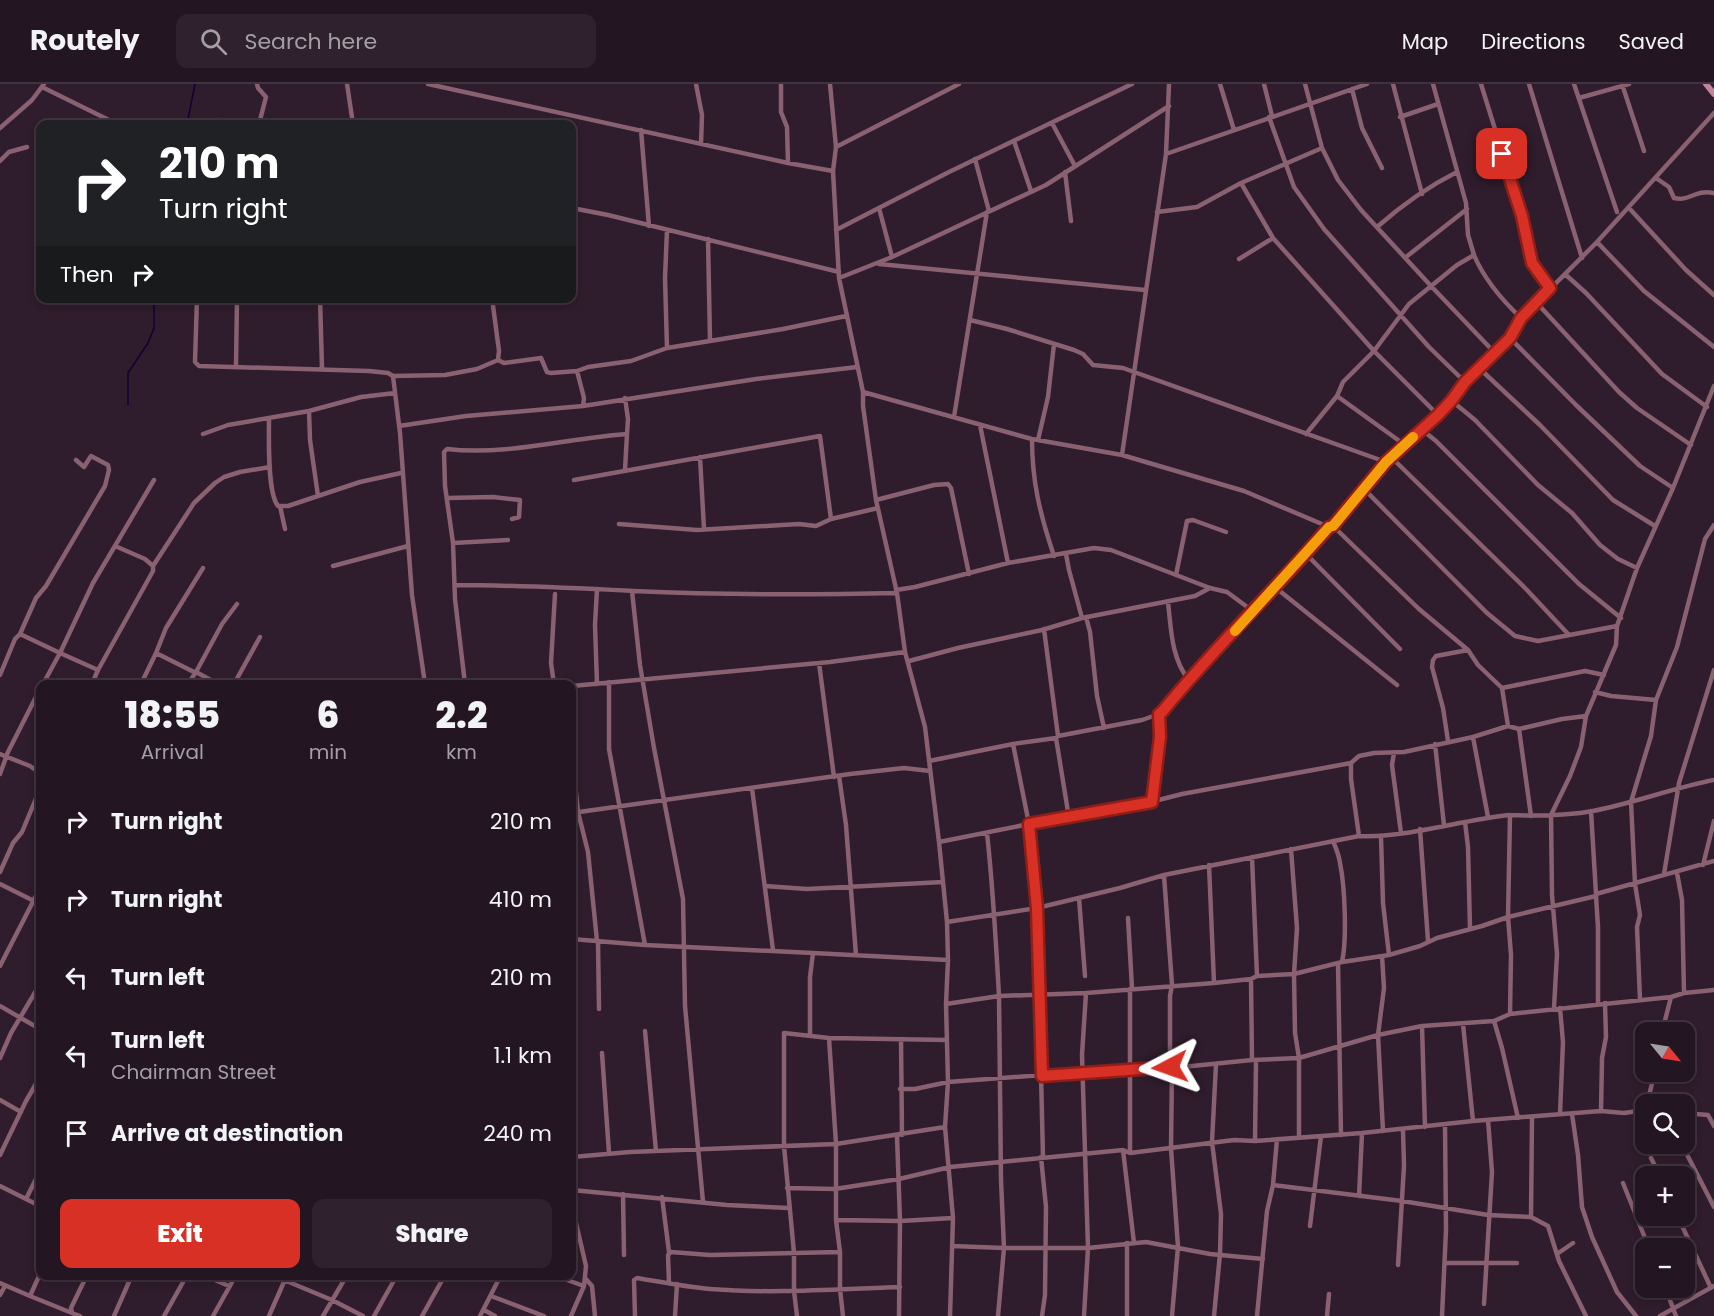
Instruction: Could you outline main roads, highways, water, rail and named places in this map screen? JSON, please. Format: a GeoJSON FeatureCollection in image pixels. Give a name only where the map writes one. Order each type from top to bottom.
{"type":"FeatureCollection","features":[{"type":"Feature","properties":{"kind":"waterway"},"geometry":{"type":"LineString","coordinates":[[188,120],[195,84]]}},
{"type":"Feature","properties":{"kind":"waterway"},"geometry":{"type":"LineString","coordinates":[[128,405],[128,373],[148,343],[154,328],[154,303]]}}]}
